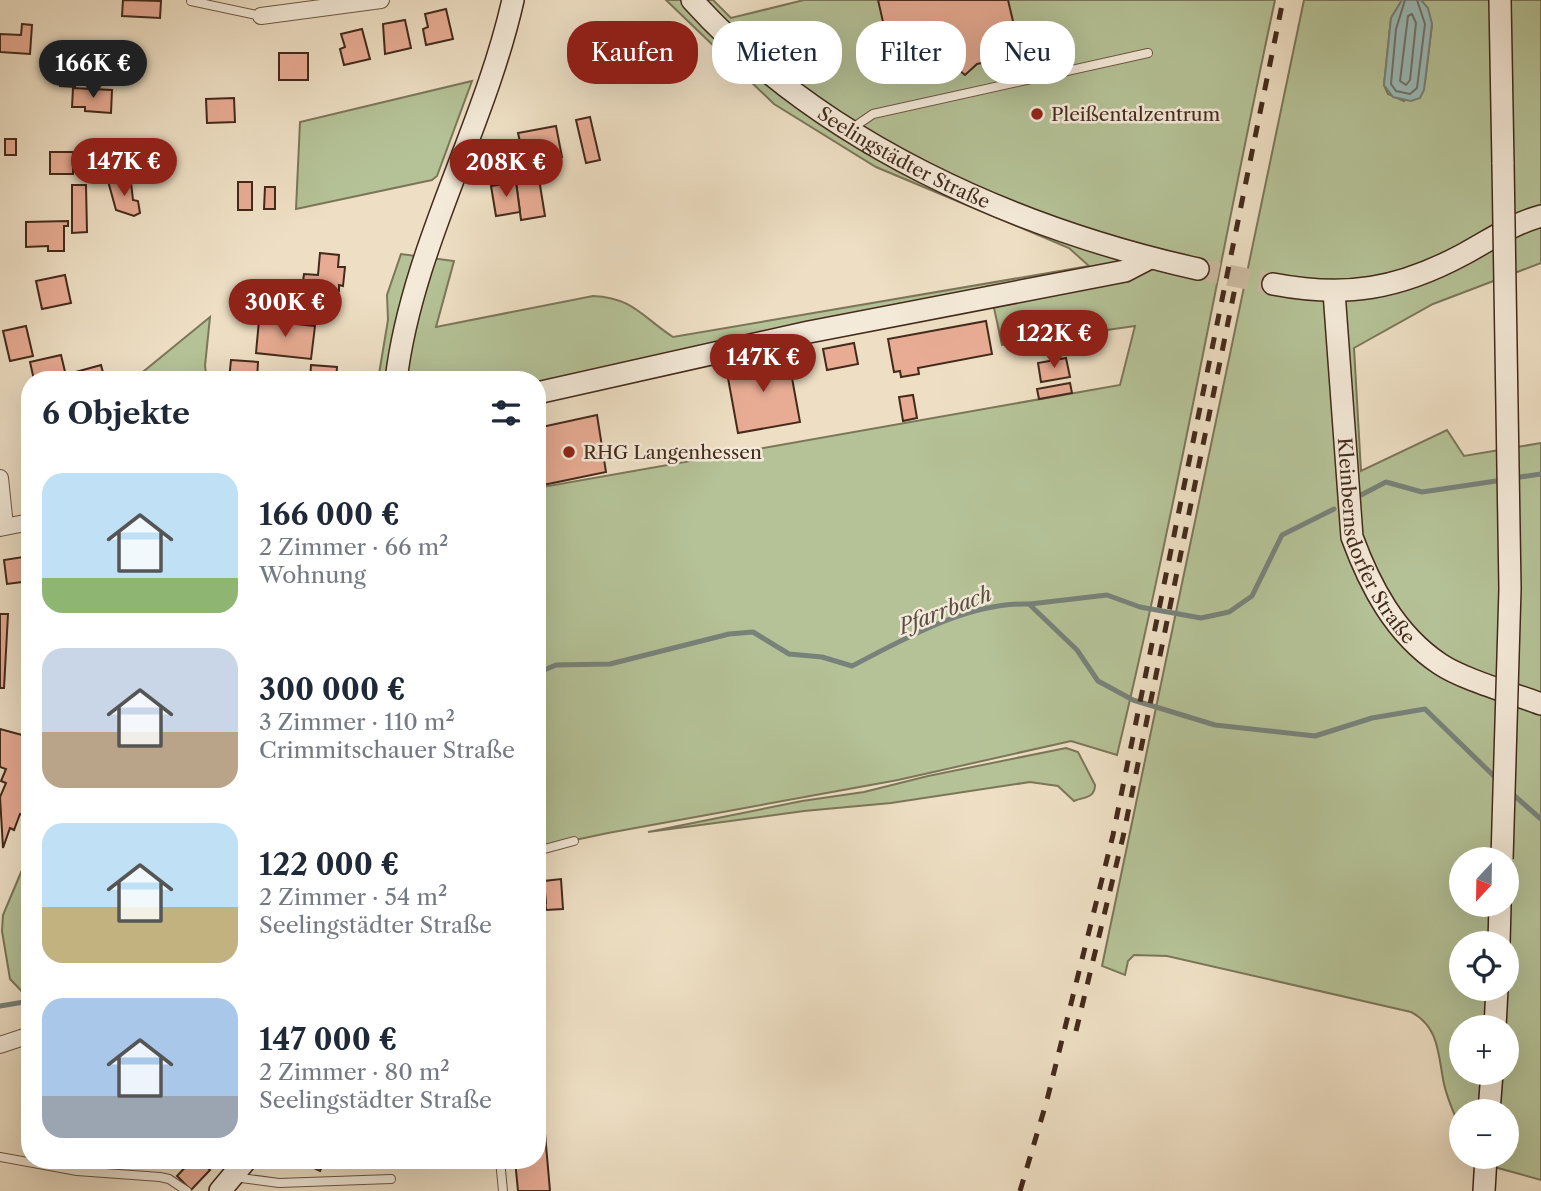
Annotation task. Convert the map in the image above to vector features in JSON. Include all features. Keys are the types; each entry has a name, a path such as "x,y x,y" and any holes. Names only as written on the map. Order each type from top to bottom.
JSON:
{"street":[{"path":"261,16 381,0"},
{"path":"398,371 409,310 494,72 513,0"},
{"name":"Seelingstädter Straße","path":"692,0 750,57 851,129 904,161 995,206 1048,227 1150,258 1198,269"},
{"path":"1500,0 1510,589 1502,847"},
{"path":"1273,284 1334,292 1369,289 1415,278 1469,251 1495,233 1541,216"},
{"path":"546,391 808,332 1125,271 1150,258"},
{"name":"Kleinbernsdorfer Straße","path":"1334,292 1352,537 1366,575 1385,608 1414,643 1442,665 1541,704"},
{"path":"0,478 3,527 21,524"},
{"path":"0,1045 21,1038"},
{"path":"226,1184 238,1169"},
{"path":"1484,1191 1485,1169"}],"lane":[{"path":"191,1 261,16"},
{"path":"851,129 873,114 1149,53"},
{"path":"546,849 574,841"},
{"path":"0,1157 21,1161"},
{"path":"66,1169 160,1177 177,1183 187,1191"},
{"path":"501,1169 503,1191"},
{"path":"226,1184 391,1179"}],"green space":[{"path":"666,0 713,0 731,18 804,0 1275,0 1179,472 1117,755 1071,741 898,780 546,846 546,486 1120,385 1135,326 1002,345 991,294 546,397 546,371 380,371 388,320 387,295 401,254 454,261 436,327 593,296 618,300 628,305 673,337 1089,266 1069,248 876,167 774,104 753,84 842,84 842,21 712,21 712,44 698,31 698,21 688,21"},
{"path":"1304,0 1402,0 1391,18 1384,85 1388,94 1404,101 1425,82 1432,24 1421,0 1541,0 1541,263 1433,304 1354,348 1361,471 1447,430 1464,456 1541,443 1541,1180 1502,1169 1519,1169 1519,1099 1449,1100 1433,1034 1420,1018 1411,1012 1167,956 1134,955 1128,961 1125,975 1102,966"},
{"path":"472,81 437,176 432,180 296,209 300,122"},
{"path":"210,317 206,371 144,371"},
{"path":"1066,748 1078,752 1095,785 1093,793 1074,801 1058,786 1030,782 891,803 804,811 648,832 802,801 864,792"},
{"path":"21,872 21,991 10,979 2,931 3,915"}],"water":[{"path":"1402,0 1421,0 1428,8 1432,24 1424,90 1420,98 1411,101 1393,97 1384,85 1391,18"}],"building":[{"path":"123,0 161,1 160,18 122,16"},
{"path":"878,0 1008,0 1013,21 980,21 980,63 966,74 966,21 883,21"},
{"path":"446,9 453,39 426,45 423,29 428,27 425,14"},
{"path":"405,20 411,48 385,54 383,24"},
{"path":"22,24 32,25 30,54 0,52 0,34 21,35"},
{"path":"362,29 370,59 344,65 340,49 345,47 341,34"},
{"path":"279,53 308,53 308,80 279,80"},
{"path":"61,55 77,56 75,87 60,86"},
{"path":"73,88 112,90 111,113 72,107"},
{"path":"234,98 235,122 207,123 206,99"},
{"path":"590,117 600,160 586,163 576,120"},
{"path":"556,126 562,157 539,166 538,161 525,164 518,133"},
{"path":"5,139 16,139 16,155 5,155"},
{"path":"50,152 73,152 73,174 50,174"},
{"path":"539,179 545,216 521,220 516,182"},
{"path":"108,181 131,183 133,200 138,201 140,213 134,216 116,210"},
{"path":"238,182 252,182 252,210 238,210"},
{"path":"516,182 520,212 496,216 491,186"},
{"path":"72,185 86,185 87,232 72,233"},
{"path":"265,187 275,187 275,209 264,209"},
{"path":"68,221 68,226 64,226 64,251 48,251 48,246 26,247 26,222"},
{"path":"320,253 339,255 338,267 345,267 343,286 339,285 339,291 302,289 304,274 318,275"},
{"path":"65,275 71,303 42,309 36,281"},
{"path":"259,320 315,326 311,359 256,353"},
{"path":"986,321 992,354 918,368 919,374 901,377 900,371 894,372 888,339"},
{"path":"26,326 33,356 10,361 3,331"},
{"path":"854,343 858,364 827,370 823,349"},
{"path":"61,355 65,371 32,371 30,362"},
{"path":"788,356 800,422 738,433 726,367"},
{"path":"1066,358 1070,377 1041,382 1038,363"},
{"path":"231,360 258,362 258,371 230,371"},
{"path":"101,365 103,371 79,371"},
{"path":"311,365 337,367 337,371 311,371"},
{"path":"1070,383 1072,393 1039,399 1037,389"},
{"path":"913,395 917,418 903,421 899,397"},
{"name":"RHG Langenhessen","path":"597,415 606,472 546,484 546,426"},
{"path":"21,557 21,582 7,584 4,560"},
{"path":"0,614 8,614 4,688 0,688"},
{"path":"0,729 21,735 21,814 14,830 10,828 3,848 0,797 6,783 1,781 6,769 0,767"},
{"path":"561,879 563,909 546,910 546,881"},
{"path":"546,1145 550,1191 518,1191 516,1169 546,1169"},
{"path":"184,1169 210,1170 191,1190 177,1176"}],"waterway":[{"path":"1513,478 1541,474"},
{"path":"1361,495 1386,482 1422,492 1503,480"},
{"path":"1030,604 1107,595 1140,607 1201,618 1229,612 1252,596 1282,535 1334,509"},
{"name":"Pfarrbach","path":"546,669 556,665 610,664 729,634 753,632 789,654 822,657 852,666 960,615 1006,605 1029,604 1077,650 1098,681 1133,700 1215,725 1315,736 1372,718 1425,709 1497,779"},
{"name":"Pfarrbach","path":"1509,791 1541,819"},
{"name":"Pfarrbach","path":"0,1006 21,1002"}],"tunnel":[{"path":"1198,269 1273,284"}],"railway":[{"path":"1020,1191 1047,1100 1113,835 1283,0"},
{"path":"1076,1031 1123,837 1235,288"}],"place":[{"name":"Pleißentalzentrum","path":"1037,114"},
{"name":"RHG Langenhessen","path":"569,452"}]}
